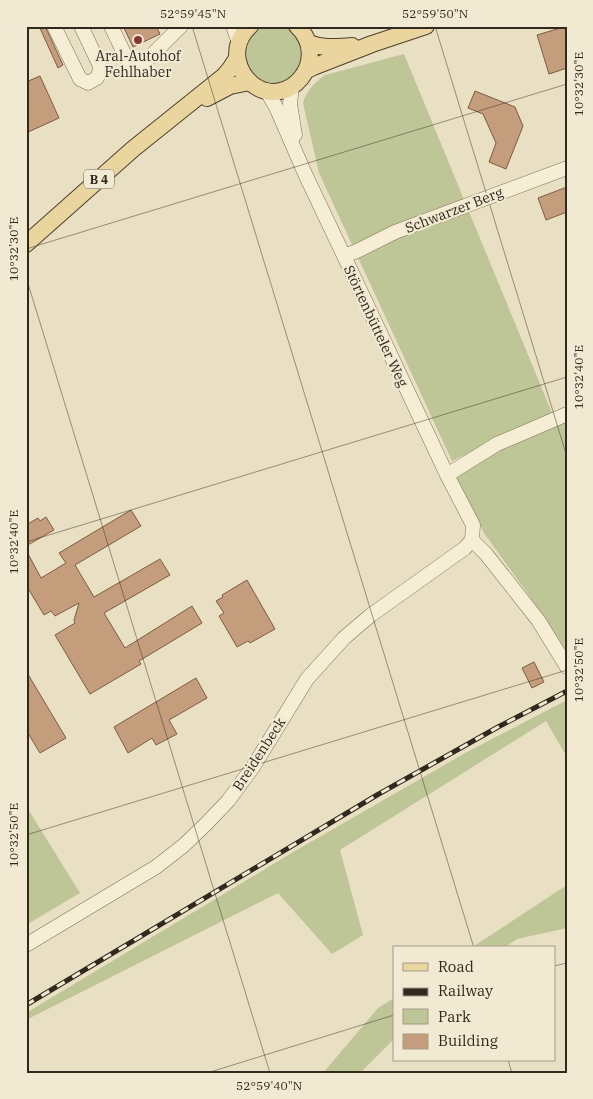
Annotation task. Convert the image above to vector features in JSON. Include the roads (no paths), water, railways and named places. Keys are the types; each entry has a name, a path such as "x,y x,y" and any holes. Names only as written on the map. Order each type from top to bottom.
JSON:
{"main road":[{"path":"250,26 242,36 238,50 241,71 250,82 260,88 275,91 284,90 292,86 298,82 307,70 310,57 309,43 302,30 297,26"},
{"path":"307,70 372,44 426,26"},
{"path":"309,43 323,47 372,44"},
{"name":"B 4","path":"26,244 133,149 224,76 230,69 238,50"},
{"name":"B 4","path":"174,116 230,86 250,82"}],"street":[{"path":"54,26 80,80 88,82 97,78 101,68 81,26"},
{"path":"111,26 132,70 142,65 177,28"},
{"path":"233,26 238,50"},
{"name":"Störtenbütteler Weg","path":"292,86 290,104 292,122 306,176"},
{"name":"Störtenbütteler Weg","path":"266,90 276,107 306,176 446,475 472,525 472,540"},
{"name":"Schwarzer Berg","path":"344,256 395,232 567,168"},
{"path":"446,475 497,444 567,414"},
{"path":"472,540 486,554 538,620 567,667"},
{"name":"Breidenbeck","path":"26,945 156,867 183,846 228,802 253,767 308,679 344,638 371,615 465,548 472,540"}],"railway":[{"path":"26,1005 377,795 498,727 567,691"}],"place":[{"name":"Aral-Autohof Fehlhaber","path":"138,40"}]}
